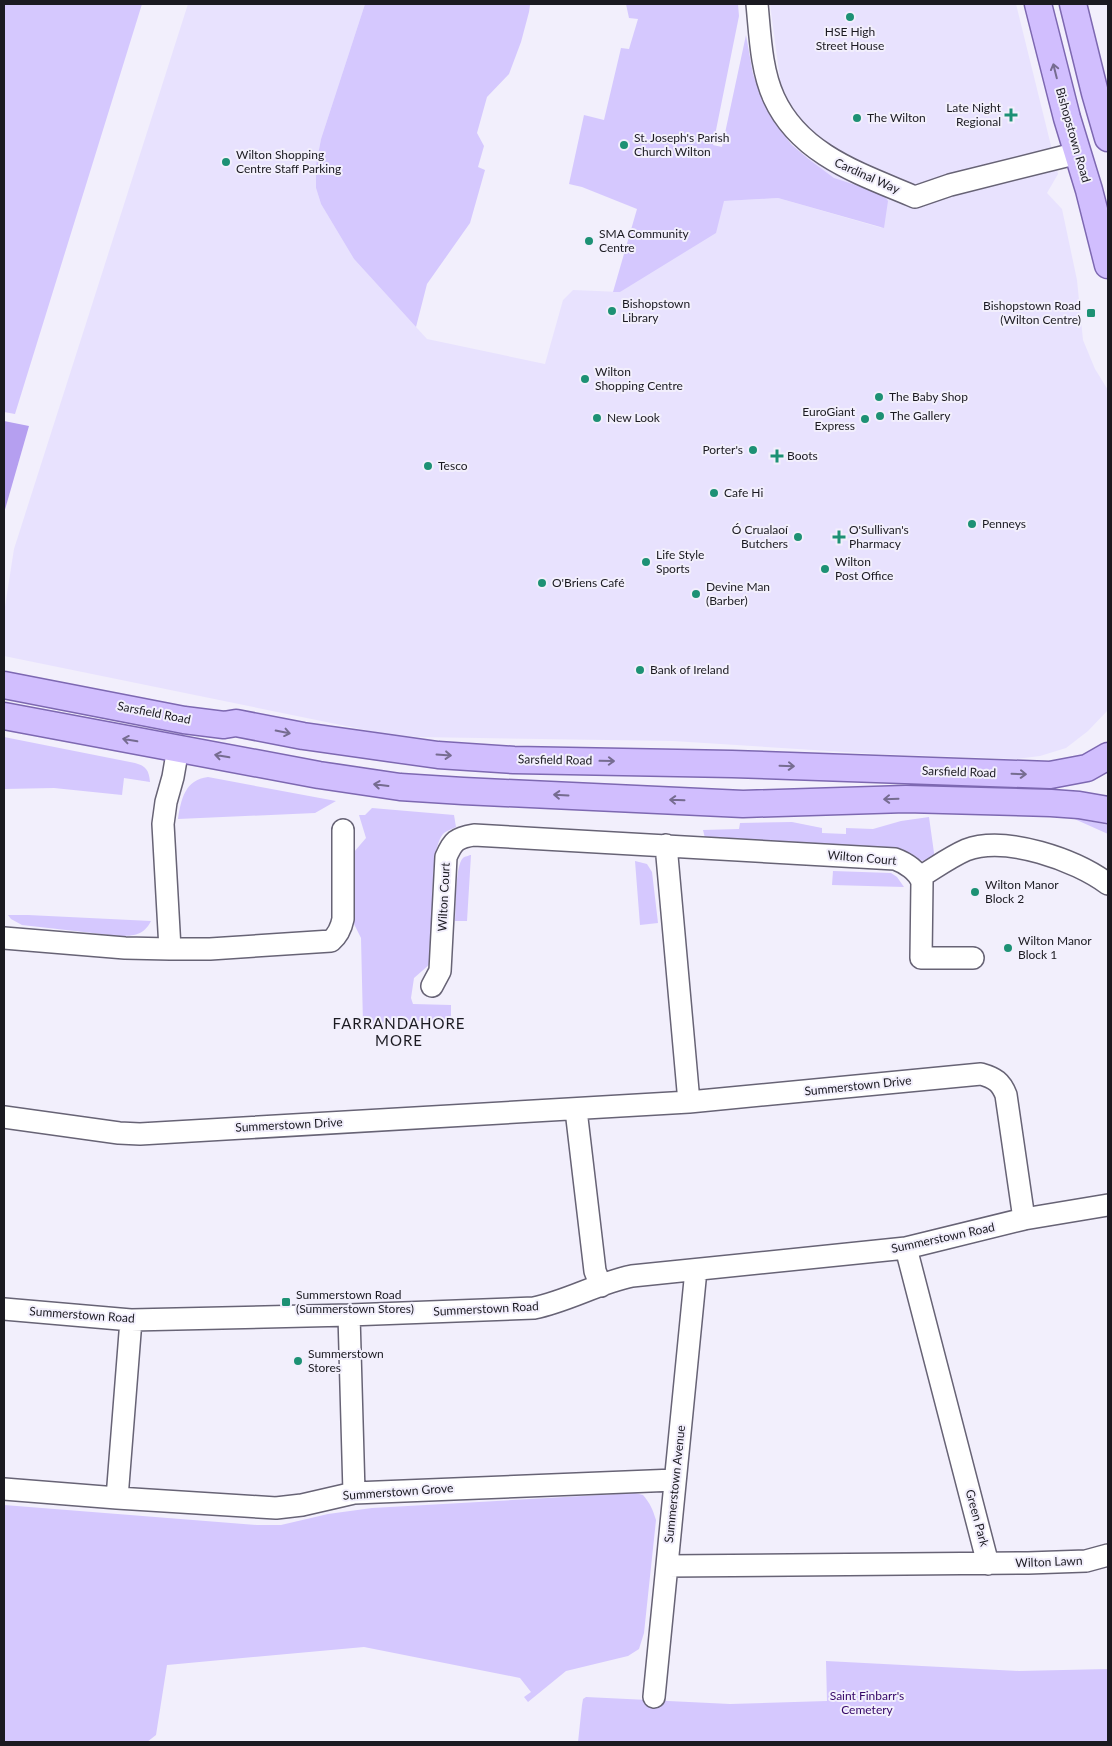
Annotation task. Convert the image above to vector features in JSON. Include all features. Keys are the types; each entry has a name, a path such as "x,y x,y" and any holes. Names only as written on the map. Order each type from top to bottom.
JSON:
{"main road":[{"name":"Bishopstown Road","path":"1038,4 1067,118 1090,190 1108,265"},
{"path":"1073,4 1108,138"},
{"name":"Sarsfield Road","path":"4,685 184,720 224,725 236,723 303,736 428,754 485,758 726,763 1050,775 1087,768 1108,756"},
{"path":"4,716 360,782 400,787 743,804 906,799 1072,804 1108,810"}],"street":[{"name":"Cardinal Way","path":"757,4 766,71 774,97 786,119 804,140 853,171 915,197 1078,153"},
{"path":"170,949 163,824 178,748"},
{"path":"4,938 125,948 210,950 331,941 341,929 343,920 343,830"},
{"name":"Wilton Court","path":"432,986 440,970 446,857 451,844 460,838 474,835 895,859 908,866 920,878"},
{"path":"666,845 689,1102"},
{"path":"973,958 921,958 922,888 920,878 953,857 967,850 980,847 995,846 1025,850 1054,857 1083,868 1108,884"},
{"name":"Summerstown Drive","path":"4,1117 140,1134 689,1102 981,1074 996,1079 1002,1086 1006,1096 1024,1219"},
{"path":"576,1110 595,1272 601,1286"},
{"name":"Summerstown Road","path":"4,1309 131,1320 534,1308 554,1304 616,1280 632,1276 906,1248 1024,1219 1108,1205"},
{"name":"Green Park","path":"667,1566 988,1564 906,1248"},
{"name":"Summerstown Avenue","path":"654,1697 696,1270"},
{"path":"349,1315 354,1493"},
{"path":"117,1498 131,1320"},
{"name":"Summerstown Grove","path":"4,1489 276,1508 302,1505 354,1493 675,1480"},
{"name":"Wilton Lawn","path":"988,1564 1086,1561 1108,1555"}],"shaded area":[{"name":"Wilton Shopping Centre","path":"188,4 365,4 321,139 316,165 316,188 321,204 354,259 427,339 545,364 563,300 573,290 620,292 724,201 778,198 882,228 819,183 782,94 770,4 1016,4 1058,174 1047,193 1062,209 1077,280 1083,340 1095,369 1108,390 1108,710 1088,731 1066,748 1040,756 1016,759 876,754 673,741 417,737 385,734 4,656 4,613 14,549"},
{"path":"4,421 29,426 4,513"}],"green space":[{"path":"4,4 142,4 15,414 4,412"},
{"path":"365,4 530,5 521,42 509,74 487,97 477,133 484,146 478,167 485,170 470,223 427,284 416,327 354,259 321,204 316,188 316,165 321,139"},
{"path":"626,4 738,4 739,16 713,145 722,147 746,35 753,74 776,125 792,145 834,178 883,194 888,201 884,228 778,198 724,201 716,233 620,292 613,292 637,209 582,187 569,184 584,115 604,120 621,48 629,49 638,19 629,18"},
{"path":"4,737 135,763 146,769 150,782 124,778 122,795 54,788 4,789"},
{"path":"208,777 336,801 315,813 178,819 183,798 189,786 200,779"},
{"path":"372,808 454,815 456,827 442,835 437,847 432,895 433,958 430,964 414,978 411,998 413,1004 451,1005 451,1019 363,1024 361,938 353,922 354,852 366,838 359,815 365,815"},
{"path":"929,817 935,860 931,863 916,859 893,848 705,838 703,830 739,829 740,823 792,822 822,828 822,833 846,834 846,828 873,829 901,821"},
{"path":"1070,817 1108,825 1108,834"},
{"path":"471,855 467,921 455,921 456,888 460,862 463,858"},
{"path":"635,861 647,864 652,872 658,923 640,925"},
{"path":"833,871 891,873 897,877 904,887 832,885"},
{"path":"8,915 151,921 138,934 119,936 22,925 11,919"},
{"path":"635,1493 643,1495 651,1507 656,1520 644,1633 639,1649 628,1656 566,1671 528,1702 524,1697 531,1692 520,1678 364,1647 167,1665 156,1735 147,1742 4,1742 4,1505 257,1525 281,1525 328,1514 372,1508"},
{"name":"Saint Finbarr's Cemetery","path":"826,1661 1019,1671 1108,1669 1108,1742 578,1742 583,1699 586,1697 730,1704 827,1701"}],"place":[{"name":"HSE High Street House","path":"850,17"},
{"name":"Late Night Regional","path":"1011,115"},
{"name":"The Wilton","path":"857,118"},
{"name":"St. Joseph's Parish Church Wilton","path":"624,145"},
{"name":"Wilton Shopping Centre Staff Parking","path":"226,162"},
{"name":"SMA Community Centre","path":"589,241"},
{"name":"Bishopstown Library","path":"612,311"},
{"name":"Bishopstown Road (Wilton Centre)","path":"1091,313"},
{"name":"Wilton Shopping Centre","path":"585,379"},
{"name":"The Baby Shop","path":"879,397"},
{"name":"The Gallery","path":"880,416"},
{"name":"New Look","path":"597,418"},
{"name":"EuroGiant Express","path":"865,419"},
{"name":"Porter's","path":"753,450"},
{"name":"Boots","path":"777,456"},
{"name":"Tesco","path":"428,466"},
{"name":"Cafe Hi","path":"714,493"},
{"name":"Penneys","path":"972,524"},
{"name":"Ó Crualaoí Butchers","path":"798,537"},
{"name":"O'Sullivan's Pharmacy","path":"839,537"},
{"name":"Life Style Sports","path":"646,562"},
{"name":"Wilton Post Office","path":"825,569"},
{"name":"O'Briens Café","path":"542,583"},
{"name":"Devine Man (Barber)","path":"696,594"},
{"name":"Bank of Ireland","path":"640,670"},
{"name":"Wilton Manor Block 2","path":"975,892"},
{"name":"Wilton Manor Block 1","path":"1008,948"},
{"name":"Summerstown Road (Summerstown Stores)","path":"286,1302"},
{"name":"Summerstown Stores","path":"298,1361"}],"district":[{"name":"FARRANDAHORE MORE","path":"399,1032"}]}
